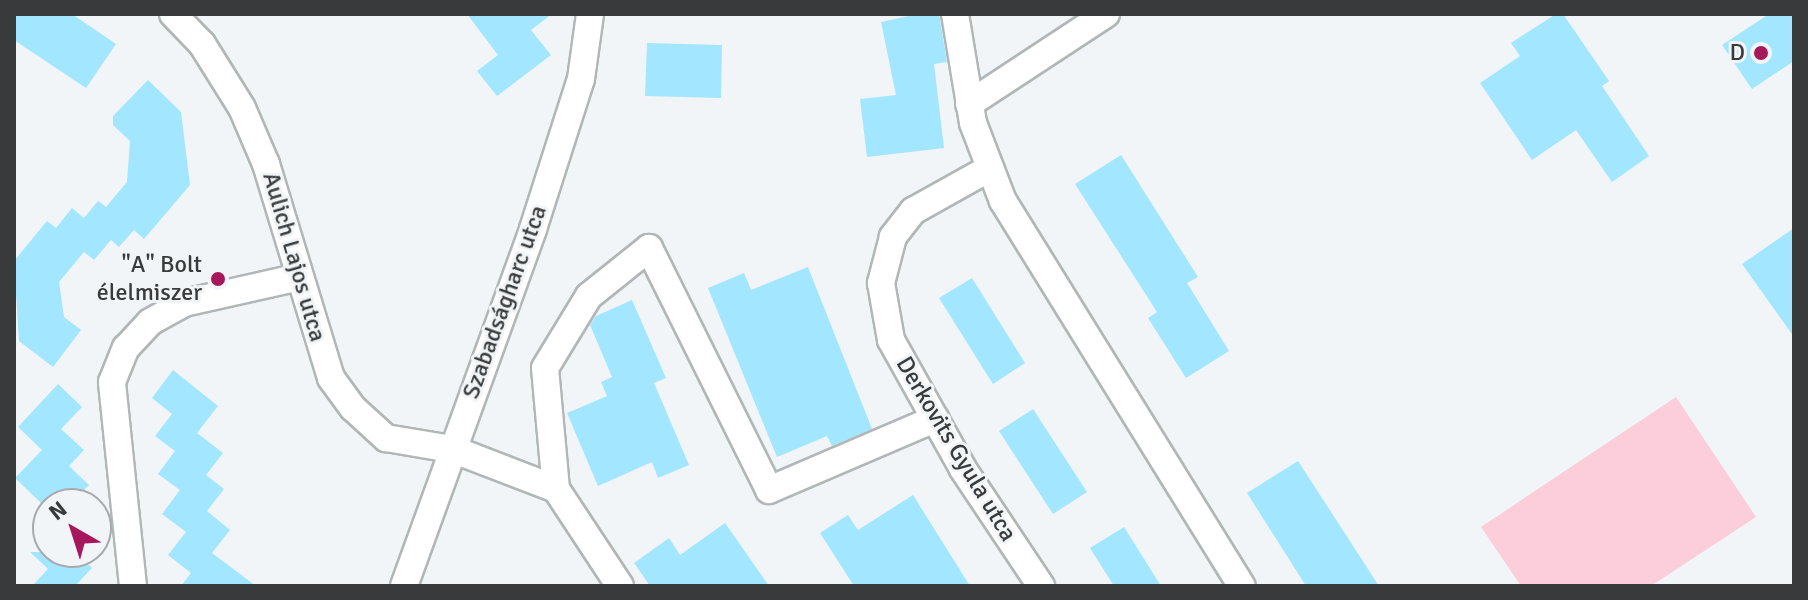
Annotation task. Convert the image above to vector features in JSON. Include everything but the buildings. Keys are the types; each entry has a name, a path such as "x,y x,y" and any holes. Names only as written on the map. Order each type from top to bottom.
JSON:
{"street":[{"name":"Aulich Lajos utca","path":"173,14 202,44 242,108 266,164 331,378 353,408 386,438 452,449 556,489"},
{"name":"Szabadságharc utca","path":"404,586 581,79 590,14"},
{"path":"955,14 969,104 1003,201 1242,586"},
{"path":"969,104 1106,14"},
{"name":"Derkovits Gyula utca","path":"990,168 913,211 893,237 881,283 891,340 935,419 1041,586"},
{"path":"620,586 556,489 545,368 589,296 649,248 769,490 935,419"},
{"path":"133,586 112,382 126,348 150,322 184,303 299,277"}],"shaded area":[{"path":"1676,397 1756,517 1651,586 1521,586 1481,527"}],"place":[{"name":"D","path":"1761,53"},
{"name":"\"A\" Bolt élelmiszer","path":"218,279"}]}
